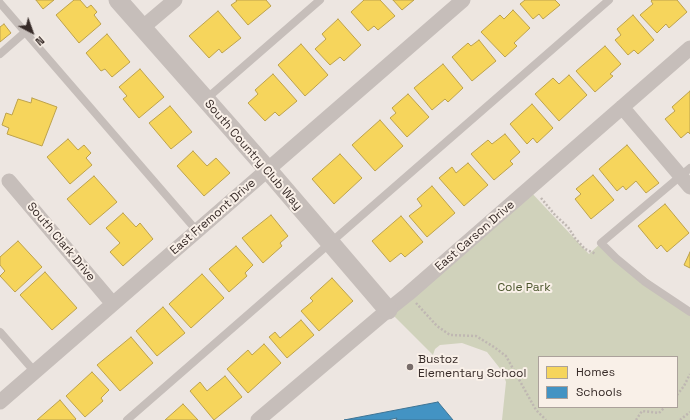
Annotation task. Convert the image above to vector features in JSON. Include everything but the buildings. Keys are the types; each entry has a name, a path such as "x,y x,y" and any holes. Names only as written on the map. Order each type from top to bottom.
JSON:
{"street":[{"name":"South Country Club Way","path":"118,0 268,170 388,310"},
{"path":"142,28 175,0"},
{"name":"East Fremont Drive","path":"0,402 463,0"},
{"name":"East Carson Drive","path":"258,420 408,294 690,48"},
{"path":"622,107 685,172 690,187"},
{"name":"South Clark Drive","path":"9,181 113,304"}],"lane":[{"path":"205,100 320,0"},
{"path":"127,420 609,0"},
{"path":"0,4 197,231"},
{"path":"0,54 24,33"},
{"path":"685,172 601,243 616,258 645,282 690,312"},
{"path":"0,332 35,372"}],"path":[{"path":"408,294 437,326 450,335 476,336 506,356 536,410 546,420"},
{"path":"678,394 690,374"},
{"path":"636,420 642,411 659,413 665,408"},
{"path":"680,420 690,412"}],"green space":[{"name":"Cole Park","path":"529,190 589,254 601,243 690,312 690,420 502,420 506,382 502,371 487,352 462,343 440,345 435,349 433,355 388,310"}],"place":[{"name":"Bustoz Elementary School","path":"410,367"}]}
